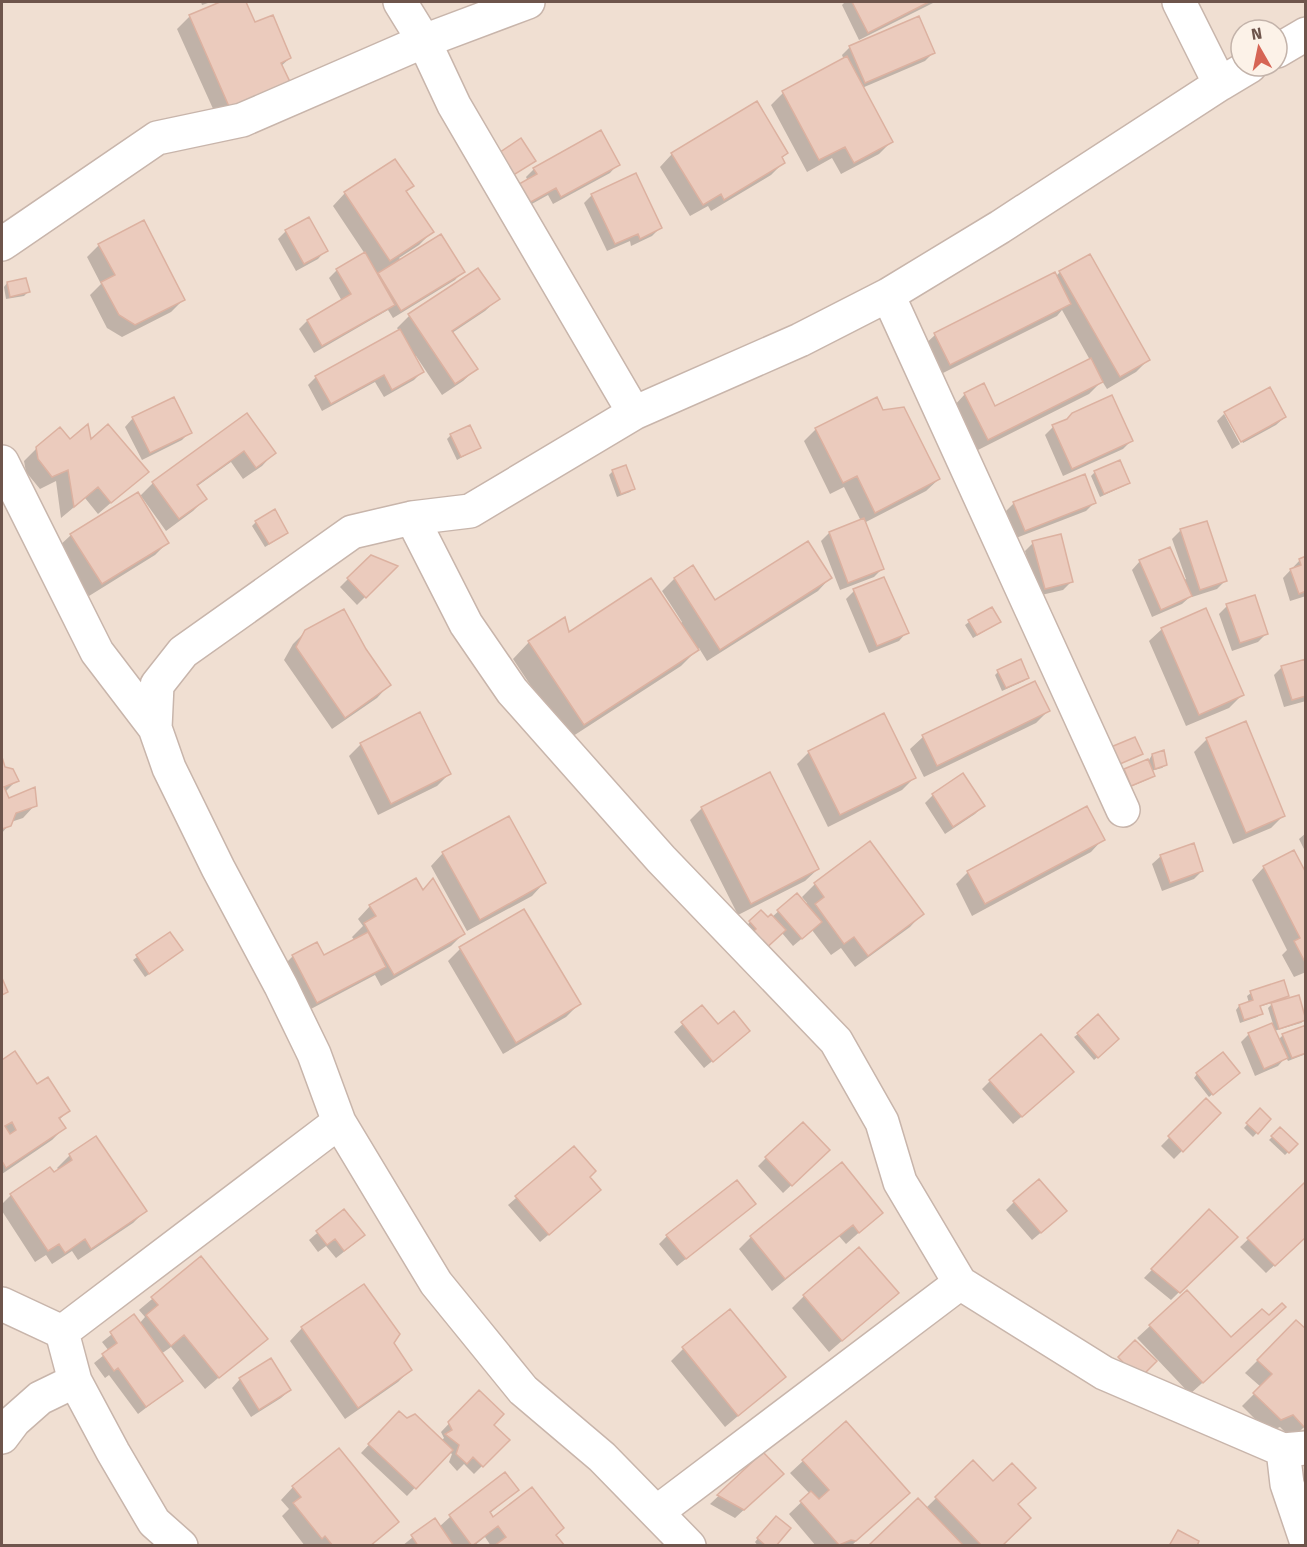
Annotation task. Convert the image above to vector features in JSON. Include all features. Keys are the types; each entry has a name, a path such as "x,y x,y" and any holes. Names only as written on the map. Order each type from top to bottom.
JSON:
{"street":[{"path":"400,2 424,41 454,105 634,413"},
{"path":"2,244 157,138 242,120 424,41 528,2"},
{"path":"1179,2 1220,84"},
{"path":"1289,44 1305,34"},
{"path":"155,728 157,685 183,652 352,532 412,518 470,511 634,413 800,340 888,295 1000,227 1230,78"},
{"path":"888,295 1123,810"},
{"path":"2,462 97,652 155,728 169,768 314,1054 339,1122 436,1283 523,1390 602,1457 689,1545"},
{"path":"412,518 466,624 512,691 661,859 836,1041 882,1122 900,1182 960,1283 1104,1373 1294,1449 1287,1484 1305,1539"},
{"path":"62,1332 339,1122"},
{"path":"657,1512 960,1283"},
{"path":"2,1304 62,1332 75,1380 113,1452 154,1522 181,1545"},
{"path":"2,1437 14,1421 40,1398 75,1380"}],"shaded area":[{"path":"2,2 1305,2 1305,1545 2,1545"}],"building":[{"path":"220,2 246,2 255,22 273,15 291,58 281,63 291,84 231,111 189,15"},
{"path":"852,2 929,2 868,33"},
{"path":"919,16 935,53 865,83 849,46"},
{"path":"847,56 893,142 854,163 845,147 819,160 782,91"},
{"path":"757,101 788,153 782,157 785,163 724,200 721,194 703,205 671,153"},
{"path":"601,130 620,165 561,197 556,188 529,203 519,184 537,174 533,168"},
{"path":"521,138 536,161 507,179 493,157"},
{"path":"395,159 414,186 406,191 434,232 390,261 344,192"},
{"path":"636,173 662,228 640,239 638,234 615,244 591,194"},
{"path":"309,217 328,251 304,264 285,230"},
{"path":"144,220 185,300 135,325 119,315 101,282 115,275 98,244"},
{"path":"441,234 465,272 401,311 378,273"},
{"path":"365,252 395,305 322,346 307,320 351,294 336,269"},
{"path":"1090,254 1150,360 1120,377 1059,271"},
{"path":"478,268 500,299 452,331 478,369 455,384 408,314"},
{"path":"1055,272 1071,304 950,365 934,333"},
{"path":"26,278 30,292 10,297 7,282"},
{"path":"400,329 424,372 392,390 384,375 331,404 315,376"},
{"path":"1091,358 1103,382 988,440 964,393 984,383 995,406"},
{"path":"1270,387 1286,417 1241,442 1224,412"},
{"path":"1112,395 1133,441 1072,469 1052,425"},
{"path":"174,397 192,433 150,453 132,417"},
{"path":"877,397 883,410 904,407 940,479 875,513 857,476 843,483 815,428"},
{"path":"247,413 276,453 256,468 244,451 197,485 207,499 179,519 152,482"},
{"path":"88,424 91,439 108,424 149,472 111,503 98,487 74,507 68,470 52,477 38,459 36,447 60,427 70,439"},
{"path":"470,425 481,448 461,457 450,434"},
{"path":"1120,460 1130,483 1104,494 1094,471"},
{"path":"626,465 635,489 621,494 612,470"},
{"path":"1085,474 1096,503 1025,531 1013,502"},
{"path":"138,492 169,543 102,584 70,534"},
{"path":"275,509 288,533 269,544 255,521"},
{"path":"864,518 884,569 848,583 829,532"},
{"path":"1207,521 1227,581 1200,590 1180,529"},
{"path":"1061,534 1073,582 1045,589 1032,541"},
{"path":"808,541 832,578 720,650 674,578 693,565 715,600"},
{"path":"1170,547 1192,596 1161,610 1139,560"},
{"path":"371,555 398,566 366,598 347,578"},
{"path":"1306,556 1306,591 1299,594 1290,569 1301,565 1299,559"},
{"path":"884,577 909,633 877,646 853,589"},
{"path":"651,578 699,650 584,725 528,641 565,617 569,632"},
{"path":"1255,595 1268,634 1240,643 1226,604"},
{"path":"992,607 1001,622 977,635 968,620"},
{"path":"1206,608 1244,695 1199,715 1161,628"},
{"path":"344,609 366,649 391,685 345,718 296,647 305,630"},
{"path":"1021,659 1029,678 1006,688 997,670"},
{"path":"1306,659 1306,696 1292,700 1281,666"},
{"path":"1035,681 1050,711 937,766 922,735"},
{"path":"420,712 451,774 391,804 360,743"},
{"path":"884,713 916,778 840,815 808,751"},
{"path":"1246,721 1285,816 1246,833 1206,738"},
{"path":"1135,737 1143,754 1120,764 1111,747"},
{"path":"1164,750 1167,765 1155,769 1152,754"},
{"path":"2,757 5,767 13,769 19,781 4,787 9,798 35,787 37,806 16,813 11,826 2,829"},
{"path":"1148,759 1155,776 1131,786 1124,769"},
{"path":"770,772 819,869 751,904 701,807"},
{"path":"963,773 985,806 953,827 932,794"},
{"path":"1087,806 1105,840 985,904 967,871"},
{"path":"509,816 546,883 480,920 442,852"},
{"path":"870,841 924,914 868,956 854,937 844,944 815,904 824,897 814,883"},
{"path":"1194,843 1203,871 1170,883 1160,855"},
{"path":"1294,850 1306,873 1306,964 1294,941 1300,938 1263,866"},
{"path":"416,878 423,890 433,878 465,934 394,975 364,923 376,916 369,905"},
{"path":"797,893 822,922 802,939 777,910"},
{"path":"524,909 581,1004 516,1043 459,947"},
{"path":"761,910 768,917 771,914 786,930 761,953 747,937 756,929 749,921"},
{"path":"170,932 183,950 149,974 136,955"},
{"path":"368,932 386,967 317,1003 292,955 317,942 324,955"},
{"path":"2,978 8,992 2,995"},
{"path":"1284,980 1289,996 1260,1006 1263,1014 1244,1020 1239,1005 1253,1000 1250,991"},
{"path":"1299,995 1306,1020 1279,1029 1271,1003"},
{"path":"702,1005 718,1024 734,1011 750,1031 713,1062 681,1022"},
{"path":"1098,1014 1119,1039 1098,1058 1077,1033"},
{"path":"1272,1023 1288,1058 1264,1069 1248,1033"},
{"path":"1306,1025 1306,1053 1292,1058 1282,1034"},
{"path":"1041,1034 1074,1072 1022,1117 989,1080"},
{"path":"15,1051 37,1084 48,1077 70,1111 59,1118 66,1128 6,1168 2,1161 2,1060","holes":["12,1122 16,1130 10,1134 5,1126"]},
{"path":"1223,1052 1240,1073 1213,1095 1196,1073"},
{"path":"1206,1098 1221,1113 1183,1152 1168,1136"},
{"path":"1260,1108 1271,1119 1258,1134 1246,1123"},
{"path":"803,1122 830,1150 792,1186 765,1157"},
{"path":"1280,1127 1298,1144 1289,1153 1271,1136"},
{"path":"96,1136 147,1211 91,1249 85,1239 65,1253 59,1244 48,1251 10,1194 50,1167 54,1172 72,1160 69,1154"},
{"path":"574,1146 596,1171 590,1177 601,1190 549,1235 515,1196"},
{"path":"842,1162 883,1213 859,1233 853,1225 785,1279 750,1236"},
{"path":"1039,1179 1067,1211 1041,1233 1013,1201"},
{"path":"737,1180 756,1204 686,1259 666,1235"},
{"path":"1304,1183 1306,1185 1306,1237 1275,1266 1247,1238"},
{"path":"344,1209 365,1235 344,1251 335,1239 327,1245 316,1231"},
{"path":"1209,1209 1238,1237 1180,1293 1151,1269"},
{"path":"859,1247 899,1293 842,1341 803,1295"},
{"path":"201,1256 268,1339 219,1378 184,1335 171,1346 146,1315 158,1305 151,1297"},
{"path":"364,1284 400,1334 394,1343 412,1370 358,1408 301,1327"},
{"path":"1187,1290 1231,1337 1262,1309 1269,1315 1282,1303 1286,1307 1203,1383 1149,1325"},
{"path":"730,1309 786,1377 738,1416 682,1347"},
{"path":"134,1314 183,1381 146,1407 118,1368 114,1371 102,1354 117,1343 110,1332"},
{"path":"1296,1320 1306,1329 1305,1428 1293,1415 1281,1420 1253,1393 1272,1374 1257,1360"},
{"path":"1135,1340 1157,1361 1139,1379 1118,1357"},
{"path":"271,1358 291,1390 259,1410 239,1378"},
{"path":"479,1390 504,1414 494,1425 510,1440 483,1467 473,1457 467,1464 456,1454 459,1445 445,1434 452,1430 448,1422"},
{"path":"399,1411 407,1418 415,1414 453,1450 416,1489 368,1444"},
{"path":"846,1421 910,1493 856,1541 851,1540 839,1545 800,1501 811,1491 819,1499 829,1490 802,1460"},
{"path":"339,1448 399,1522 370,1546 333,1546 325,1536 322,1539 293,1503 301,1497 292,1486"},
{"path":"763,1452 784,1474 744,1510 717,1495"},
{"path":"973,1460 993,1481 1012,1463 1036,1488 1018,1504 1031,1518 1002,1546 982,1546 935,1497"},
{"path":"505,1472 519,1490 490,1512 493,1517 532,1487 564,1528 556,1535 565,1546 494,1546 506,1537 498,1526 472,1546 449,1515"},
{"path":"918,1498 964,1546 868,1546"},
{"path":"776,1516 791,1528 776,1546 766,1546 757,1538"},
{"path":"435,1518 454,1546 418,1546 411,1535"},
{"path":"1178,1530 1199,1541 1197,1546 1169,1546"}]}
